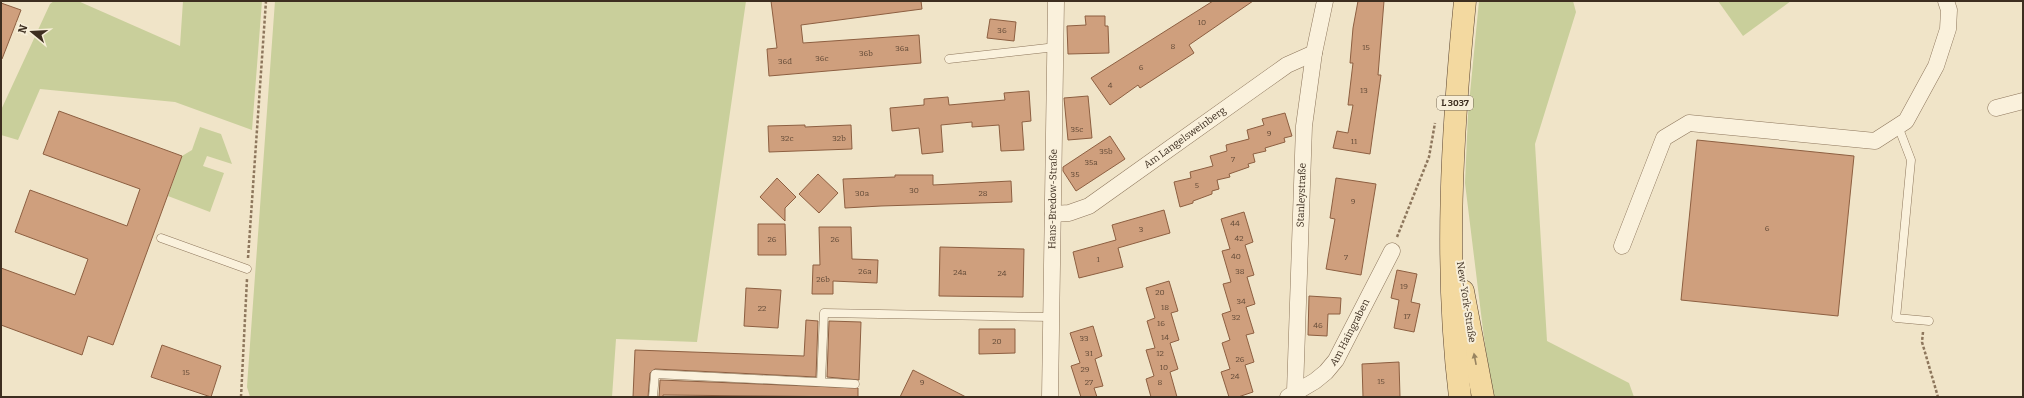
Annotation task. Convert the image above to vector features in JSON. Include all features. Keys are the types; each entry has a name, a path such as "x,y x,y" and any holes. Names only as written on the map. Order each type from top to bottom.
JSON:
{"main road":[{"name":"New-York-Straße","path":"1460,397 1452,305 1453,206 1455,111 1465,1"},
{"name":"New-York-Straße","path":"1453,206 1464,300 1482,397"}],"street":[{"name":"Hans-Bredow-Straße","path":"1050,397 1056,1"},
{"name":"Stanleystraße","path":"1291,394 1304,126 1314,53 1325,1"},
{"path":"1622,246 1664,138 1689,123 1875,141 1906,121 1936,66 1948,29 1949,10 1946,1"},
{"name":"Am Langelsweinberg","path":"1053,214 1069,213 1089,206 1288,65 1314,53"},
{"path":"1996,108 2023,101"},
{"name":"Am Haingraben","path":"1291,394 1315,381 1326,372 1336,360 1392,251"}],"lane":[{"path":"949,59 1056,47"},
{"path":"1898,126 1911,160 1896,318 1929,321"},
{"path":"161,238 247,269"},
{"path":"821,382 824,314 1051,317"},
{"path":"653,397 655,374 855,384"}],"path":[{"path":"240,397 247,269 266,1"},
{"path":"1392,251 1429,157 1436,118"},
{"path":"1922,342 1938,397"}],"green space":[{"path":"54,1 78,1 180,46 183,1 262,1 252,130 175,102 40,89 18,140 1,135 1,110 50,4"},
{"path":"275,1 746,1 697,342 616,339 612,397 250,397 247,387"},
{"path":"1479,1 1573,1 1576,12 1535,144 1547,341 1629,383 1634,397 1493,397 1484,338 1465,183 1468,114"},
{"path":"1718,1 1791,1 1743,36"},
{"path":"200,127 221,134 232,164 207,156 203,166 224,173 210,212 168,196 182,156 192,150"}],"building":[{"path":"771,1 921,1 922,9 801,25 803,43 919,35 921,63 769,76 767,49 777,48"},
{"path":"1213,1 1253,1 1189,45 1194,53 1140,88 1138,85 1110,105 1091,78"},
{"path":"1358,1 1384,1 1378,75 1381,75 1370,154 1333,148 1337,131 1348,133 1353,105 1348,105 1353,63 1350,63 1353,28"},
{"path":"1,3 21,10 2,59 1,59"},
{"path":"1085,16 1105,16 1105,26 1108,26 1109,53 1068,54 1067,26 1086,25"},
{"path":"990,19 1016,22 1014,41 987,38"},
{"path":"1029,91 1031,121 1022,122 1024,150 1001,151 999,125 972,127 972,122 941,125 943,152 922,154 919,128 892,131 890,108 924,105 924,99 948,97 949,105 1005,100 1004,93"},
{"path":"1088,96 1092,138 1068,140 1064,98"},
{"path":"59,111 182,156 113,345 88,336 82,355 1,325 1,268 75,295 88,259 15,232 30,190 127,226 140,189 43,154"},
{"path":"1285,113 1292,136 1284,138 1285,142 1265,148 1266,151 1253,154 1255,162 1248,164 1249,167 1229,174 1230,177 1217,180 1219,189 1212,191 1212,194 1180,207 1174,182 1191,178 1190,172 1213,166 1210,156 1227,151 1226,145 1249,139 1247,130 1264,125 1262,119"},
{"path":"805,125 805,127 851,125 852,149 769,152 768,126"},
{"path":"1110,136 1125,159 1076,191 1063,171 1063,167"},
{"path":"1697,140 1854,156 1838,316 1681,300"},
{"path":"818,174 838,193 819,213 799,194"},
{"path":"895,175 933,175 933,185 1011,181 1012,202 845,208 843,179 895,177"},
{"path":"777,178 796,197 785,208 785,221 760,197"},
{"path":"1336,178 1376,184 1361,275 1326,269 1335,219 1330,218"},
{"path":"1164,210 1170,233 1118,248 1123,267 1079,278 1073,252 1116,240 1112,225"},
{"path":"1244,212 1253,242 1245,245 1254,275 1247,277 1255,304 1246,307 1254,333 1246,335 1254,362 1245,365 1253,392 1238,397 1229,397 1221,372 1230,369 1222,343 1230,340 1222,314 1231,311 1223,284 1231,282 1222,251 1230,249 1221,219"},
{"path":"758,224 785,224 786,255 758,255"},
{"path":"819,227 851,227 852,259 878,260 877,283 833,281 833,294 812,294 813,265 820,265"},
{"path":"940,247 1024,249 1023,297 939,296"},
{"path":"1397,270 1417,274 1411,302 1420,304 1414,332 1394,328 1399,300 1391,298"},
{"path":"1169,281 1178,311 1171,313 1179,340 1170,343 1178,369 1170,372 1177,397 1151,397 1146,379 1154,376 1146,350 1155,348 1147,321 1155,318 1146,288"},
{"path":"746,288 781,290 778,328 744,326"},
{"path":"1309,296 1341,298 1340,314 1328,314 1327,336 1308,335"},
{"path":"806,320 818,321 816,377 655,369 650,373 648,397 633,397 635,350 804,356"},
{"path":"829,321 861,322 859,380 827,377"},
{"path":"1093,326 1102,356 1095,359 1103,386 1094,388 1097,397 1081,397 1071,366 1080,363 1070,333"},
{"path":"979,329 1015,329 1015,353 979,354"},
{"path":"162,345 221,366 211,397 151,377"},
{"path":"1399,362 1400,397 1363,397 1362,364"},
{"path":"913,370 966,397 900,397"},
{"path":"660,380 858,388 858,397 663,395 663,397 659,397"}]}
